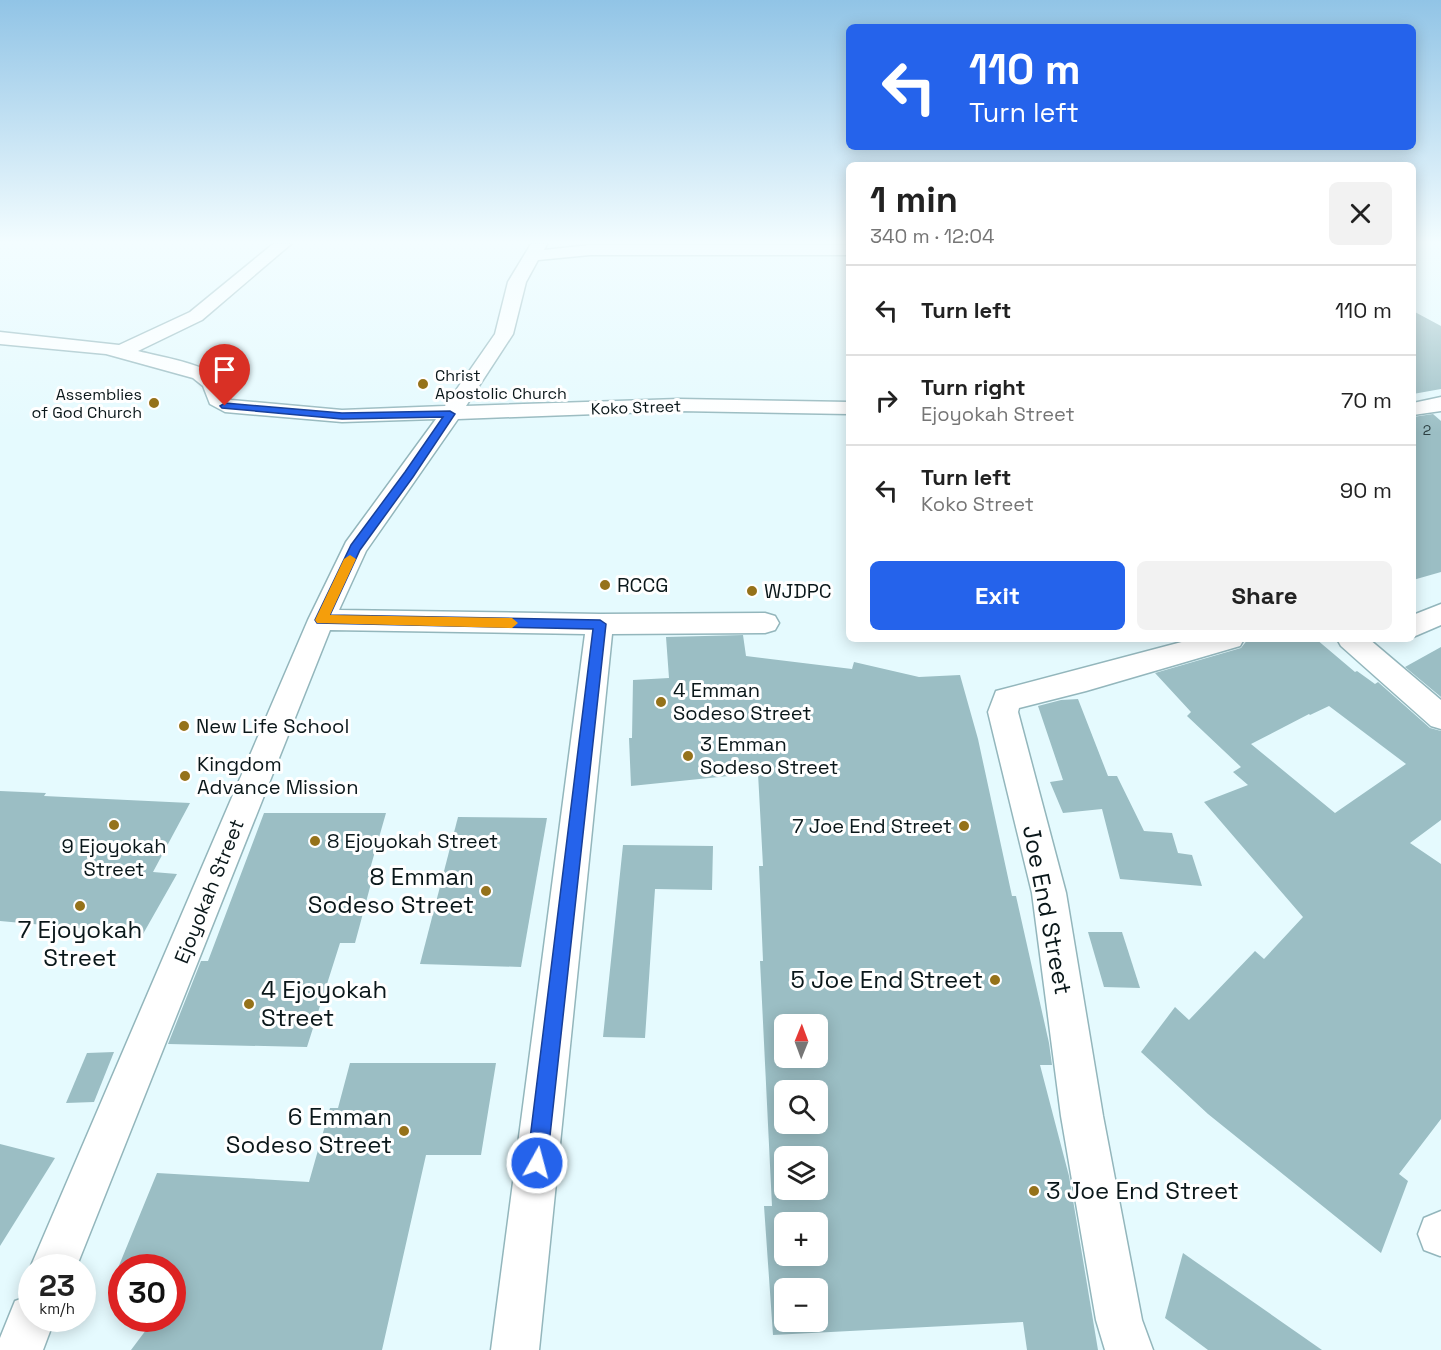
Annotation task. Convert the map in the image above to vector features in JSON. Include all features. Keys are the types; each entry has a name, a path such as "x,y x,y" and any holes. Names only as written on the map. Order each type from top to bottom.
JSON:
{"street":[{"path":"120,352 196,316 207,307"},
{"name":"Ejoyokah Street","path":"59,1254 321,620 355,548 409,475 504,334 511,307"},
{"name":"Koko Street","path":"0,338 120,352 200,374 213,384 217,400 225,406 342,416 679,405 846,408"},
{"path":"1416,409 1441,403"},
{"path":"1416,626 1441,614"},
{"path":"321,620 600,624 765,623"},
{"path":"515,1350 600,624"},
{"name":"Joe End Street","path":"1128,1350 1119,1320 1082,1116 1049,893 1003,711 1006,699 1086,680 1219,642"},
{"path":"1367,643 1441,717"},
{"path":"19,1350 26,1332"}],"building":[{"path":"1416,313 1441,326 1441,389 1416,393"},
{"path":"1433,414 1441,421 1441,572 1416,579 1416,417"},
{"path":"743,635 746,656 852,669 854,662 919,677 960,675 978,739 1012,896 1016,896 1049,1043 1052,1065 1040,1065 1069,1176 1098,1350 1027,1350 1023,1322 773,1335 764,1206 772,1206 760,961 763,961 759,866 763,866 758,773 631,786 629,738 632,738 633,680 669,678 666,637"},
{"path":"1246,642 1320,642 1355,672 1357,671 1375,684 1378,682 1430,728 1441,731 1441,820 1410,843 1441,864 1441,1119 1399,1174 1408,1181 1381,1253 1208,1114 1141,1052 1175,1007 1189,1020 1255,951 1264,959 1303,917 1204,802 1248,785 1233,772 1241,767 1187,716 1191,712 1155,673 1241,648","holes":["1329,706 1406,764 1335,813 1251,744"]},
{"path":"1441,647 1441,697 1405,667"},
{"path":"1078,699 1108,776 1117,776 1144,831 1172,833 1178,853 1192,855 1202,886 1120,879 1102,809 1063,813 1050,782 1063,780 1038,706 1061,700"},
{"path":"0,791 46,793 44,796 190,803 153,872 177,874 143,934 0,921"},
{"path":"264,813 386,813 368,876 373,876 355,943 340,943 307,1047 168,1044 201,961 208,961"},
{"name":"8 Emman Sodeso Street","path":"458,817 547,818 521,967 420,964"},
{"path":"623,845 713,846 712,890 655,889 645,1038 603,1037"},
{"path":"1088,932 1122,932 1140,988 1104,987"},
{"path":"114,1052 94,1102 66,1103 87,1053"},
{"path":"350,1063 496,1063 481,1155 426,1155 382,1350 131,1350 144,1332 186,1332 186,1254 124,1254 157,1173 309,1182 330,1108 338,1108"},
{"path":"0,1144 55,1158 0,1246"},
{"path":"1183,1253 1322,1350 1208,1350 1165,1318"}],"slow traffic":[{"path":"350,559 321,620 512,623"}],"place":[{"name":"Christ Apostolic Church","path":"423,384"},
{"name":"Assemblies of God Church","path":"154,403"},
{"name":"RCCG","path":"605,585"},
{"name":"WJDPC","path":"752,591"},
{"name":"4 Emman Sodeso Street","path":"661,702"},
{"name":"New Life School","path":"184,726"},
{"name":"3 Emman Sodeso Street","path":"688,756"},
{"name":"Kingdom Advance Mission","path":"185,776"},
{"name":"9 Ejoyokah Street","path":"114,825"},
{"name":"7 Joe End Street","path":"964,826"},
{"name":"8 Ejoyokah Street","path":"315,841"},
{"name":"8 Emman Sodeso Street","path":"486,891"},
{"name":"7 Ejoyokah Street","path":"80,906"},
{"name":"5 Joe End Street","path":"995,980"},
{"name":"4 Ejoyokah Street","path":"249,1004"},
{"name":"6 Emman Sodeso Street","path":"404,1131"},
{"name":"3 Joe End Street","path":"1034,1191"}],"route":[{"path":"225,406 342,416 450,414 409,475 355,548 321,620 600,624 537,1163"}]}
